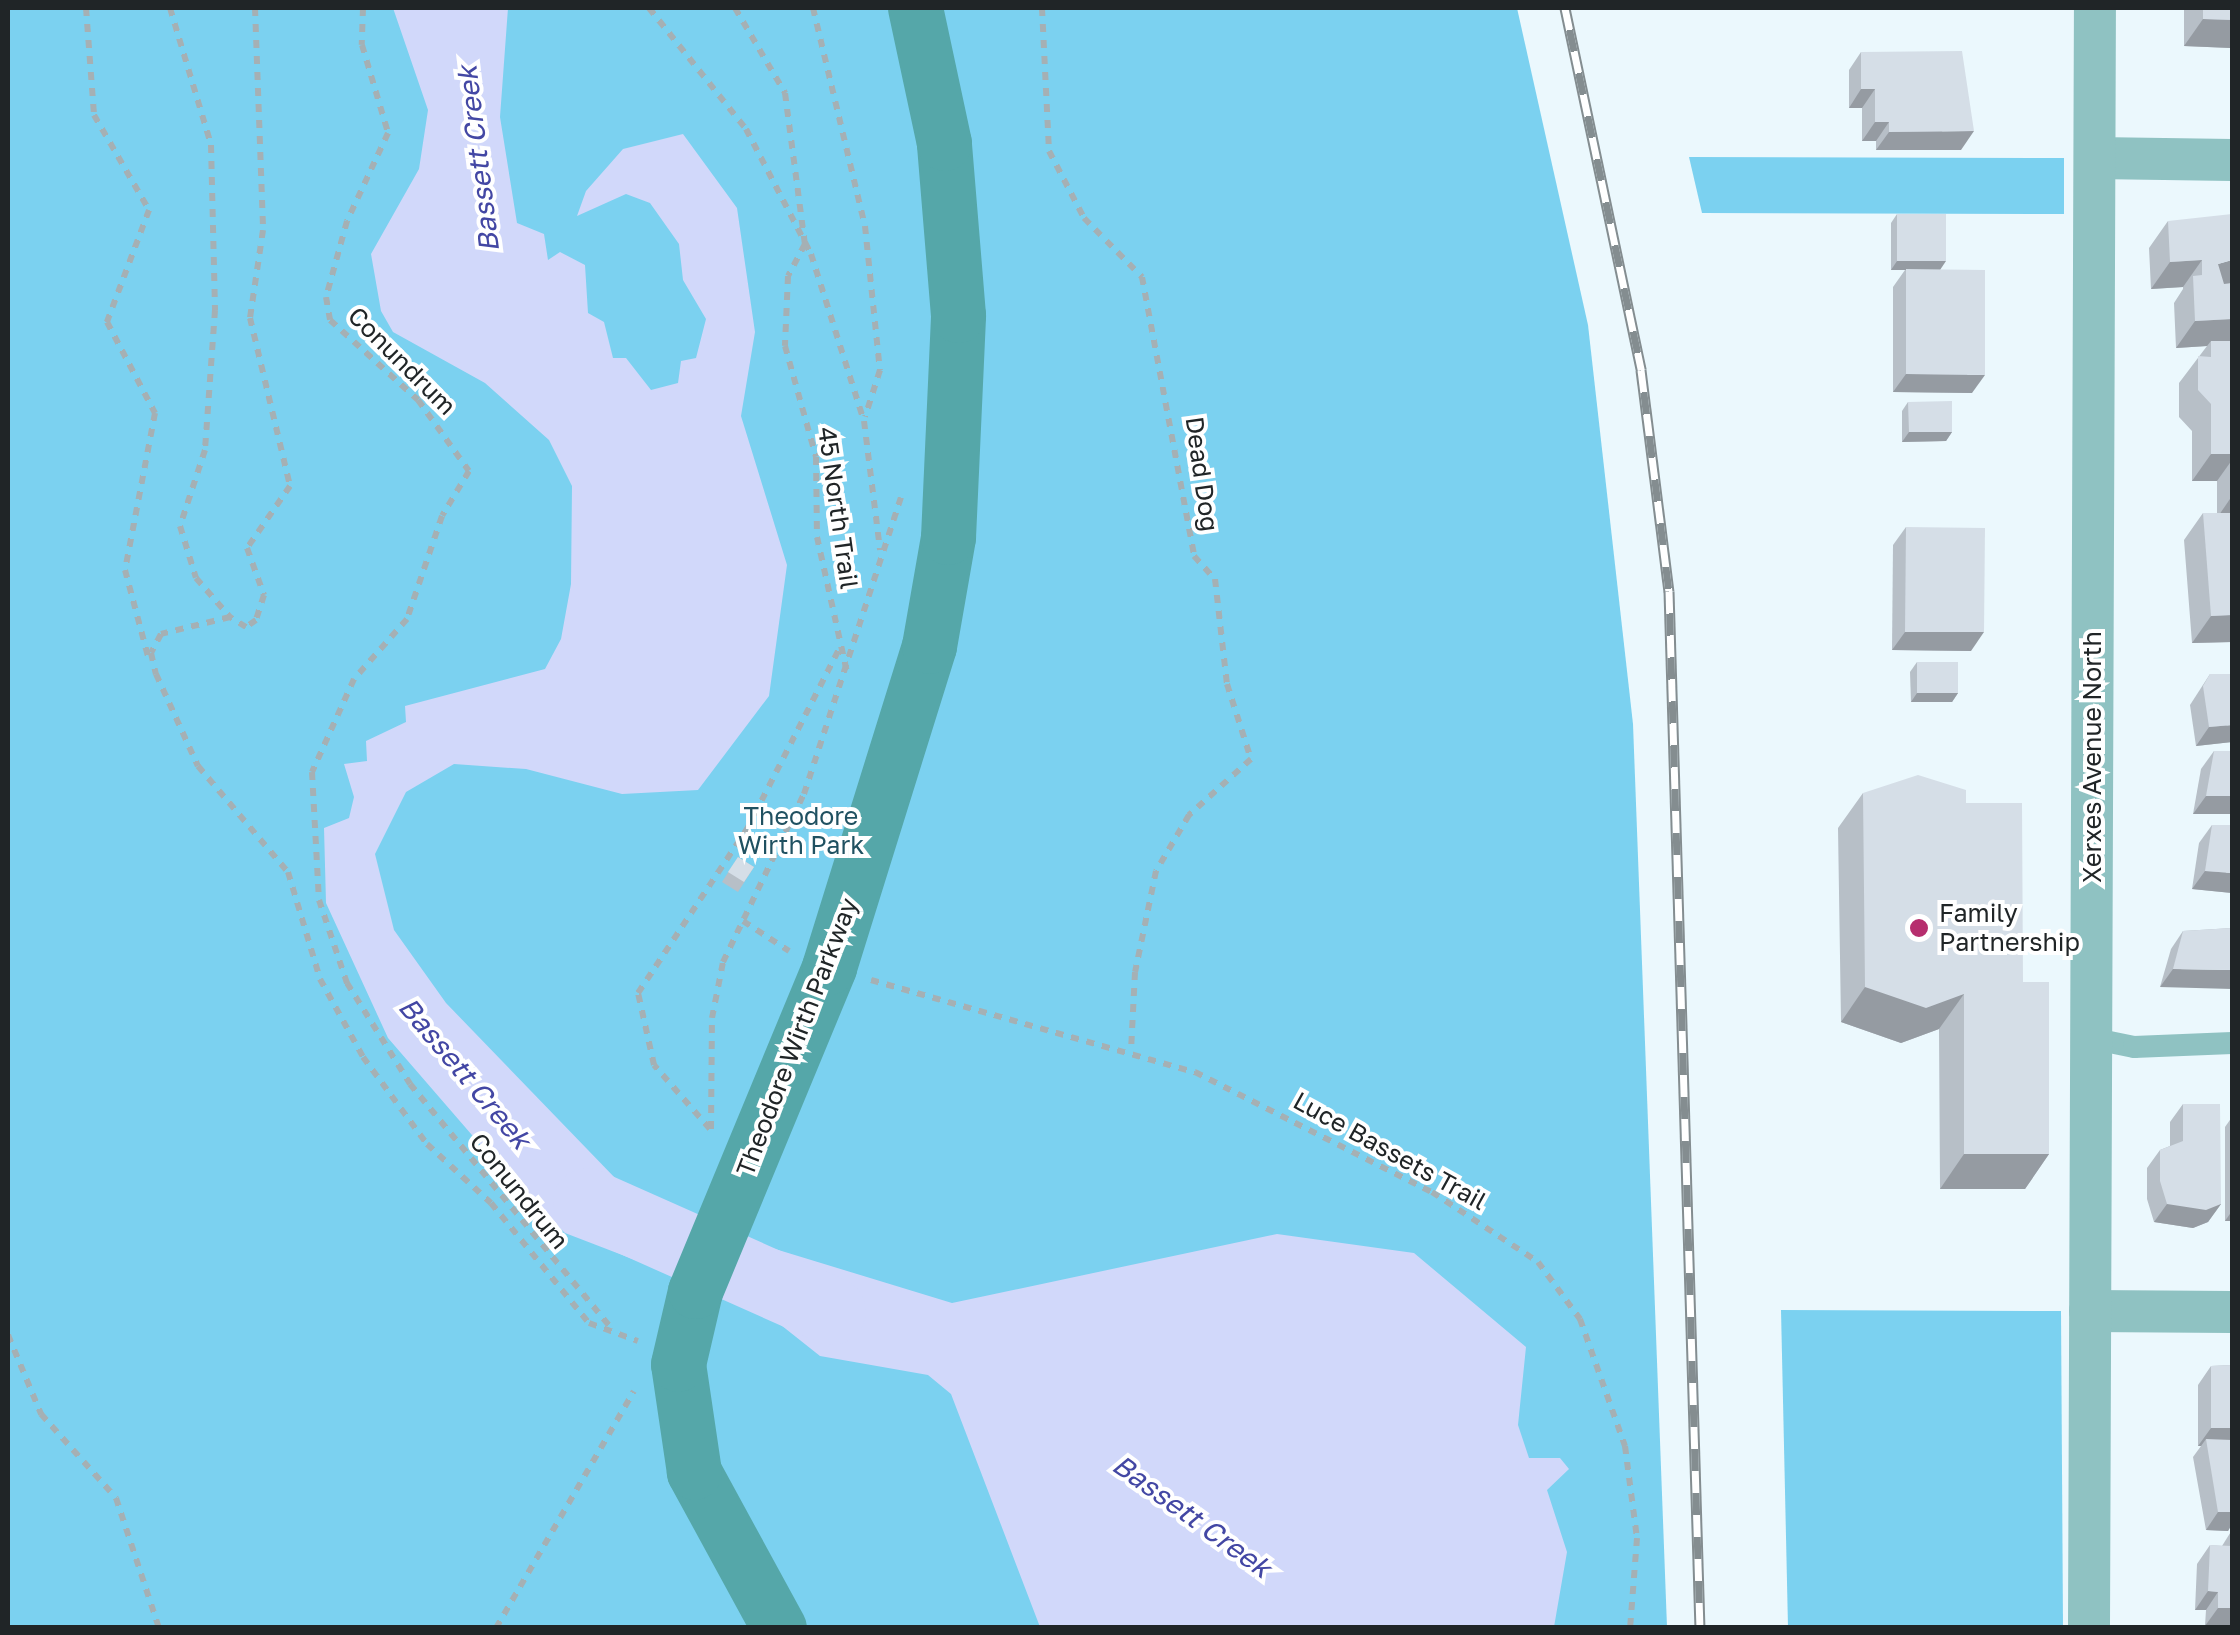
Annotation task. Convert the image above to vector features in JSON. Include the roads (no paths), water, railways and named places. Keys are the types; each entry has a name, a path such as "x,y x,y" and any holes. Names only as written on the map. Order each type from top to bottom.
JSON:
{"street":[{"name":"Theodore Wirth Parkway","path":"779,1628 718,1527 686,1442 678,1364 695,1291 829,967 904,741 948,537 958,416 954,251 944,142 915,8"},
{"name":"Xerxes Avenue North","path":"2089,1628 2095,8"},
{"path":"2096,158 2232,160"},
{"path":"2090,1311 2232,1312"}],"lane":[{"path":"2090,1038 2134,1047 2232,1043"}],"water":[{"path":"393,8 508,8 500,117 517,223 544,234 548,260 560,252 585,265 588,313 604,322 613,358 626,358 651,390 678,383 681,361 696,358 706,319 683,280 679,244 650,203 626,194 577,216 586,191 623,149 683,134 737,208 755,332 741,416 787,565 769,696 698,790 622,794 526,769 454,764 406,792 375,854 394,930 446,1003 616,1179 680,1210 656,1268 565,1233 516,1186 388,1038 326,903 324,828 349,818 354,797 344,764 367,761 366,741 406,722 405,706 545,669 561,639 571,584 572,486 549,440 485,383 393,332 381,311 371,254 419,169 428,110"},
{"path":"1277,1234 1414,1253 1526,1347 1518,1425 1529,1458 1560,1458 1569,1469 1547,1490 1567,1552 1554,1627 1040,1627 951,1394 928,1375 820,1356 742,1294 762,1245 952,1303"}],"waterway":[{"name":"Bassett Creek","path":"587,1202 832,1311"}],"railway":[{"path":"1565,8 1641,370 1669,591 1700,1628"}],"place":[{"name":"Family Partnership","path":"1919,928"}],"park label":[{"name":"Theodore Wirth Park","path":"801,832"}]}
